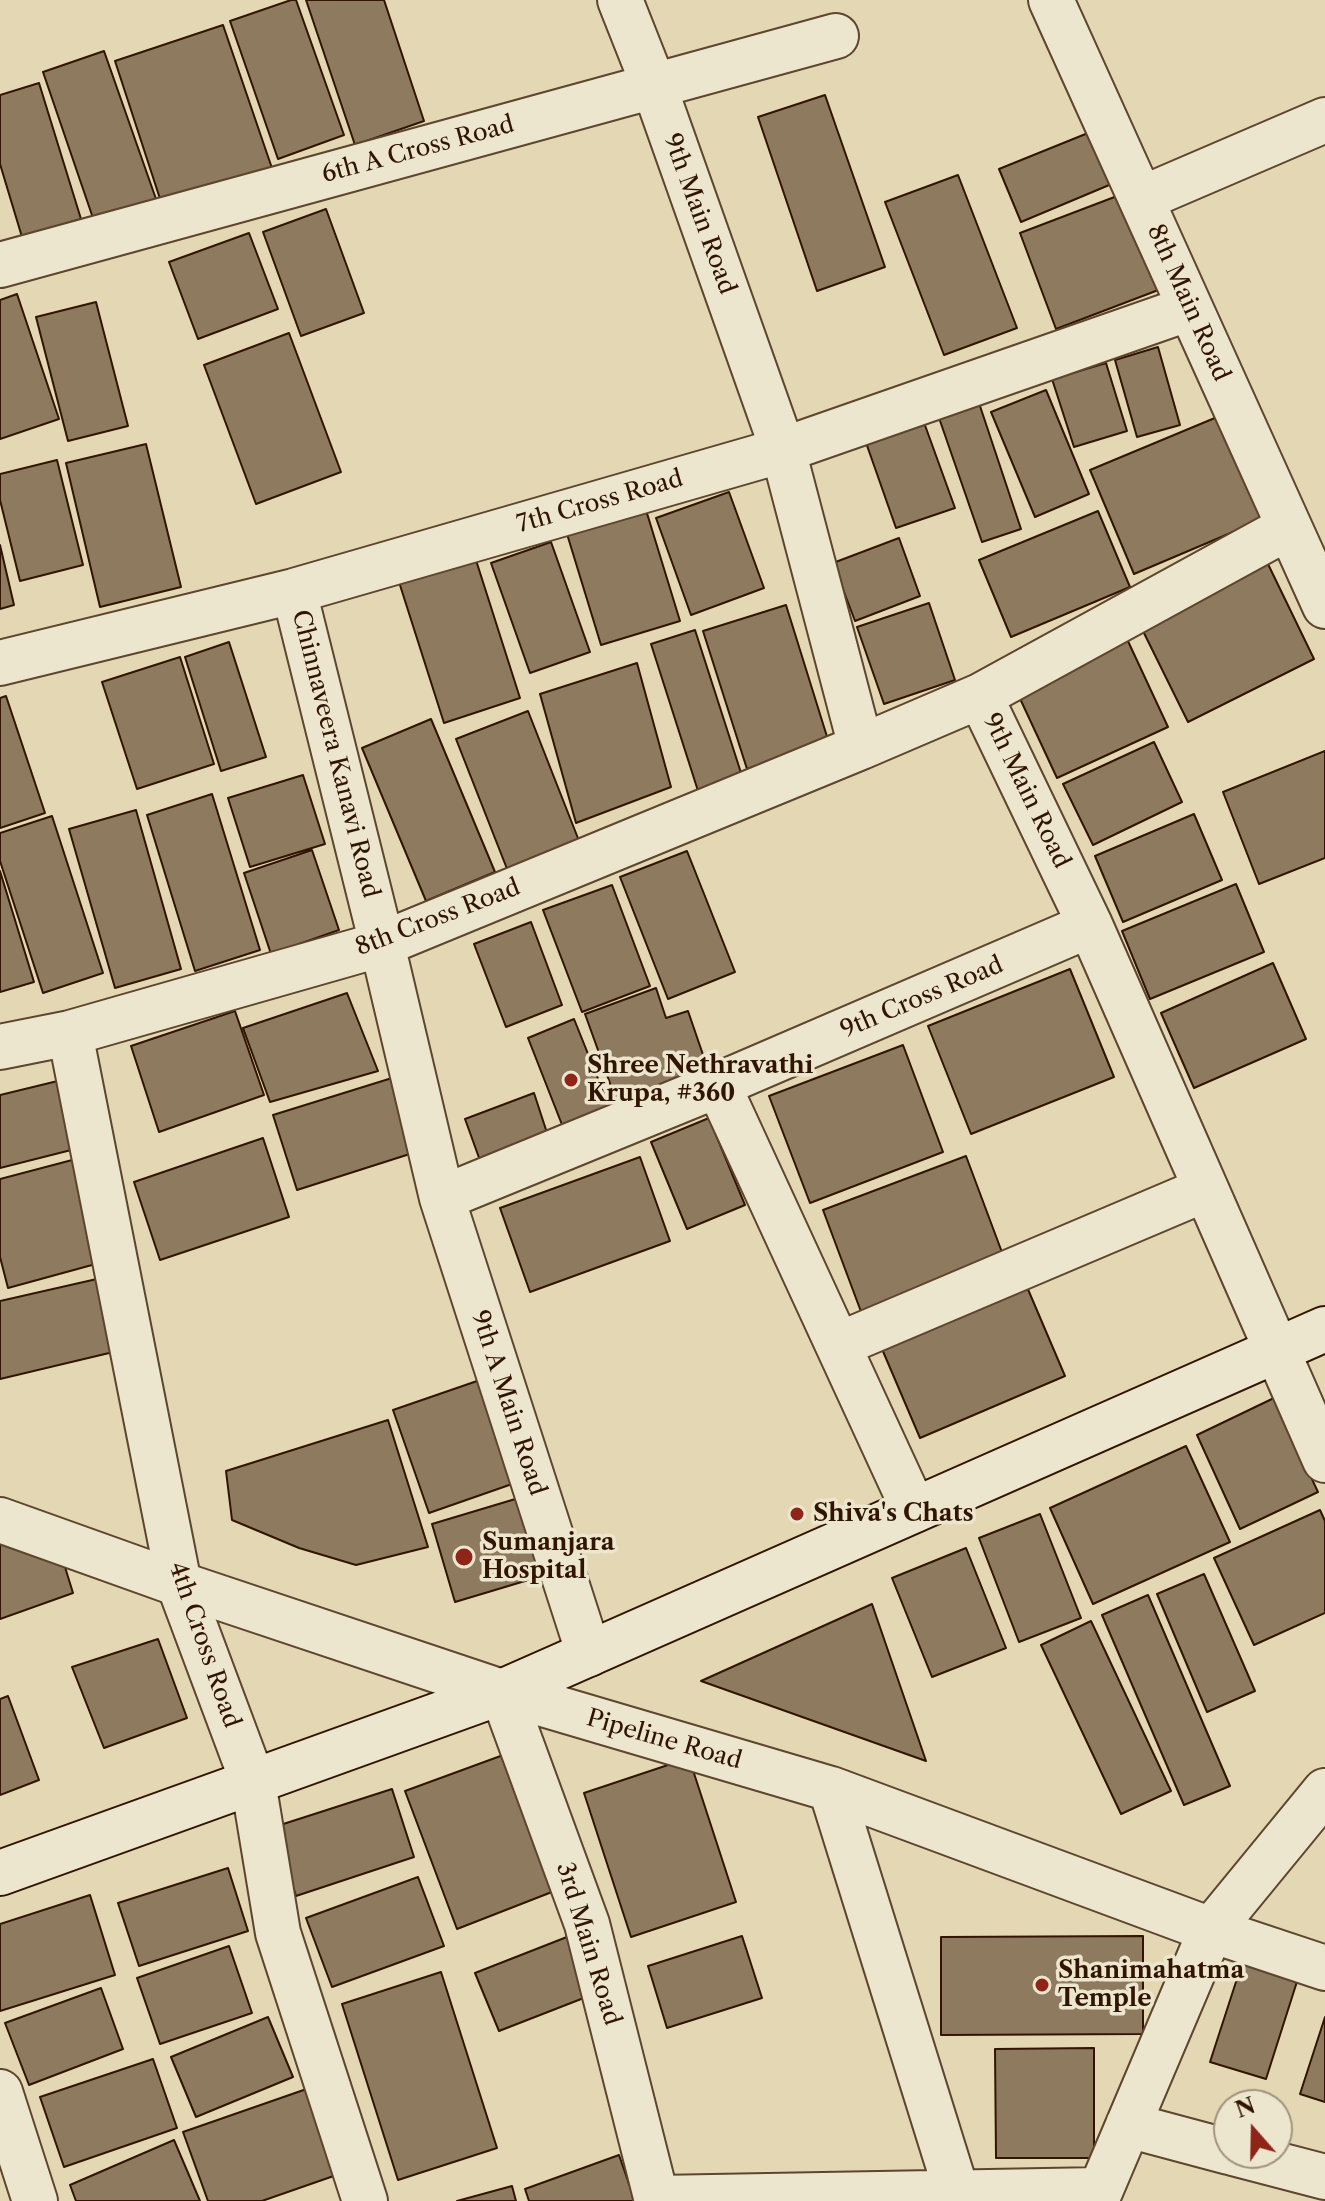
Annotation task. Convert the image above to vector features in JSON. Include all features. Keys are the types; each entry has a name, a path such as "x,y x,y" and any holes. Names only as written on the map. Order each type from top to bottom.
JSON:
{"street":[{"name":"9th Main Road","path":"620,0 654,86 783,450 861,747 980,696 1090,925 1325,1460"},
{"name":"8th Main Road","path":"1051,0 1325,606"},
{"name":"6th A Cross Road","path":"0,265 836,36"},
{"path":"1141,199 1325,120"},
{"name":"7th Cross Road","path":"0,663 294,591 783,450 1190,308"},
{"path":"980,696 1289,527"},
{"name":"Chinnaveera Kanavi Road","path":"294,591 442,1198"},
{"name":"8th Cross Road","path":"0,1047 70,1033 382,944 861,747"},
{"name":"9th Cross Road","path":"442,1198 718,1085 1090,925"},
{"name":"4th Cross Road","path":"70,1033 179,1584 253,1782 278,1933 365,2201"},
{"path":"718,1085 914,1510"},
{"path":"838,1345 1206,1189"},
{"name":"9th A Main Road","path":"442,1198 589,1654"},
{"path":"0,1873 502,1692 1325,1329"},
{"name":"Pipeline Road","path":"0,1520 179,1584 502,1692 831,1789 1211,1930 1325,1968"},
{"name":"3rd Main Road","path":"502,1692 587,1924 657,2199"},
{"path":"831,1789 957,2193"},
{"path":"657,2199 957,2193 1098,2196 1211,1930 1325,1791"},
{"path":"0,2092 35,2201"},
{"path":"1128,2125 1213,2147"},
{"path":"1293,2168 1325,2177"}],"building":[{"path":"296,0 344,135 278,159 230,21"},
{"path":"306,0 384,0 424,121 355,145"},
{"path":"223,25 275,177 165,214 115,61"},
{"path":"104,51 156,199 94,221 43,72"},
{"path":"39,83 81,219 22,237 0,164 0,95"},
{"path":"825,95 885,267 817,291 758,117"},
{"path":"1093,131 1114,183 1021,222 999,169"},
{"path":"958,175 1017,328 944,355 885,202"},
{"path":"1125,193 1161,289 1056,329 1020,233"},
{"path":"326,209 364,313 301,336 263,232"},
{"path":"249,233 278,309 198,339 169,262"},
{"path":"17,294 59,419 0,439 0,300"},
{"path":"96,302 128,426 68,441 36,317"},
{"path":"289,333 341,472 256,504 204,365"},
{"path":"1158,347 1180,425 1137,437 1115,360"},
{"path":"1106,363 1127,431 1074,447 1052,379"},
{"path":"1046,390 1089,494 1035,517 991,412"},
{"path":"978,400 1021,529 982,542 938,415"},
{"path":"1222,415 1266,518 1134,574 1090,470"},
{"path":"922,417 955,508 896,528 864,437"},
{"path":"146,444 181,587 100,607 66,463"},
{"path":"57,460 83,565 20,581 0,500 0,474"},
{"path":"729,492 764,588 691,615 656,518"},
{"path":"646,510 680,621 601,645 567,534"},
{"path":"1098,511 1130,587 1011,637 979,560"},
{"path":"899,538 920,596 855,621 833,563"},
{"path":"551,542 590,652 530,673 491,563"},
{"path":"0,545 14,605 0,609"},
{"path":"475,557 520,698 444,723 399,582"},
{"path":"1267,562 1314,659 1188,722 1140,625"},
{"path":"929,603 955,680 884,704 857,627"},
{"path":"786,605 829,743 747,769 703,631"},
{"path":"695,630 743,779 699,794 651,644"},
{"path":"1127,639 1168,727 1057,778 1016,690"},
{"path":"229,642 266,757 221,771 185,657"},
{"path":"180,657 214,764 137,789 102,682"},
{"path":"637,663 671,787 576,823 540,694"},
{"path":"6,696 45,813 0,828 0,698"},
{"path":"528,711 583,851 511,879 456,739"},
{"path":"431,719 495,872 426,901 362,748"},
{"path":"1154,742 1182,802 1093,845 1063,784"},
{"path":"1325,751 1325,858 1259,884 1223,792"},
{"path":"303,775 325,844 250,867 228,798"},
{"path":"212,794 260,950 195,971 147,815"},
{"path":"136,810 181,969 115,988 69,829"},
{"path":"1194,814 1222,880 1123,922 1095,856"},
{"path":"52,816 103,973 43,993 0,861 0,833"},
{"path":"312,850 339,930 271,954 244,873"},
{"path":"687,851 735,972 668,999 620,877"},
{"path":"0,871 34,982 0,992"},
{"path":"1236,884 1264,952 1150,999 1122,931"},
{"path":"612,885 650,986 582,1012 543,910"},
{"path":"531,922 562,1005 506,1027 474,944"},
{"path":"1273,963 1306,1039 1194,1088 1161,1013"},
{"path":"1070,969 1114,1077 971,1134 928,1026"},
{"path":"656,988 666,1018 688,1011 711,1078 620,1111 585,1014"},
{"path":"347,993 378,1071 270,1102 243,1028"},
{"path":"235,1011 264,1095 159,1132 131,1046"},
{"name":"Shree Nethravathi Krupa, #360","path":"574,1019 615,1121 568,1140 528,1038"},
{"path":"903,1045 943,1152 810,1203 769,1096"},
{"path":"70,1078 87,1146 0,1168 0,1095"},
{"path":"392,1078 416,1152 297,1190 273,1115"},
{"path":"534,1093 550,1142 482,1166 465,1119"},
{"path":"709,1118 745,1205 687,1229 651,1142"},
{"path":"263,1138 289,1217 160,1260 134,1182"},
{"path":"966,1156 1006,1263 863,1317 823,1210"},
{"path":"640,1157 670,1241 530,1292 500,1208"},
{"path":"76,1159 103,1262 8,1288 0,1257 0,1179"},
{"path":"110,1276 126,1349 0,1379 0,1301"},
{"path":"1027,1287 1065,1376 920,1438 882,1349"},
{"path":"480,1380 515,1483 429,1513 393,1410"},
{"path":"1274,1398 1318,1492 1240,1529 1197,1435"},
{"path":"388,1420 428,1547 356,1565 299,1548 232,1520 226,1471"},
{"path":"1186,1446 1230,1542 1093,1604 1050,1508"},
{"path":"522,1497 545,1575 455,1602 432,1524"},
{"path":"1320,1510 1325,1521 1325,1613 1254,1645 1214,1558"},
{"path":"1040,1514 1081,1618 1019,1642 979,1538"},
{"path":"0,1534 61,1554 73,1593 0,1619"},
{"path":"966,1548 1006,1648 932,1677 892,1578"},
{"path":"1204,1574 1255,1691 1207,1712 1157,1594"},
{"path":"1148,1595 1230,1786 1184,1805 1102,1615"},
{"path":"872,1604 926,1761 701,1681"},
{"path":"1091,1621 1171,1791 1121,1814 1041,1645"},
{"path":"158,1639 187,1718 104,1748 72,1667"},
{"path":"8,1696 39,1780 0,1795 0,1699"},
{"path":"506,1754 557,1890 457,1929 405,1791"},
{"path":"689,1758 736,1902 631,1937 584,1793"},
{"path":"392,1789 414,1857 296,1896 274,1827"},
{"path":"228,1868 248,1931 139,1966 118,1903"},
{"path":"418,1877 444,1946 332,1987 306,1918"},
{"path":"90,1895 115,1975 0,2011 0,1924"},
{"path":"572,1935 594,1994 499,2031 475,1973"},
{"path":"742,1936 762,1998 667,2028 648,1966"},
{"name":"Shanimahatma Temple","path":"1143,1936 1143,2034 941,2035 941,1937"},
{"path":"229,1946 252,2013 160,2044 137,1978"},
{"path":"1246,1951 1301,1969 1266,2079 1210,2062"},
{"path":"441,1972 497,2148 398,2180 342,2004"},
{"path":"101,1988 123,2049 29,2085 5,2023"},
{"path":"268,2017 293,2077 196,2117 171,2057"},
{"path":"1325,2017 1325,2102 1300,2094"},
{"path":"1094,2048 1094,2158 996,2158 995,2049"},
{"path":"153,2059 177,2128 64,2167 40,2097"},
{"path":"318,2085 348,2171 262,2201 208,2201 183,2132"},
{"path":"174,2140 200,2201 76,2201 70,2185"},
{"path":"619,2155 635,2201 529,2201 525,2189"},
{"path":"512,2186 516,2201 457,2201"}],"place":[{"name":"Shree Nethravathi Krupa, #360","path":"571,1080"},
{"name":"Shiva's Chats","path":"797,1514"},
{"name":"Sumanjara Hospital","path":"464,1557"},
{"name":"Shanimahatma Temple","path":"1042,1985"}]}
